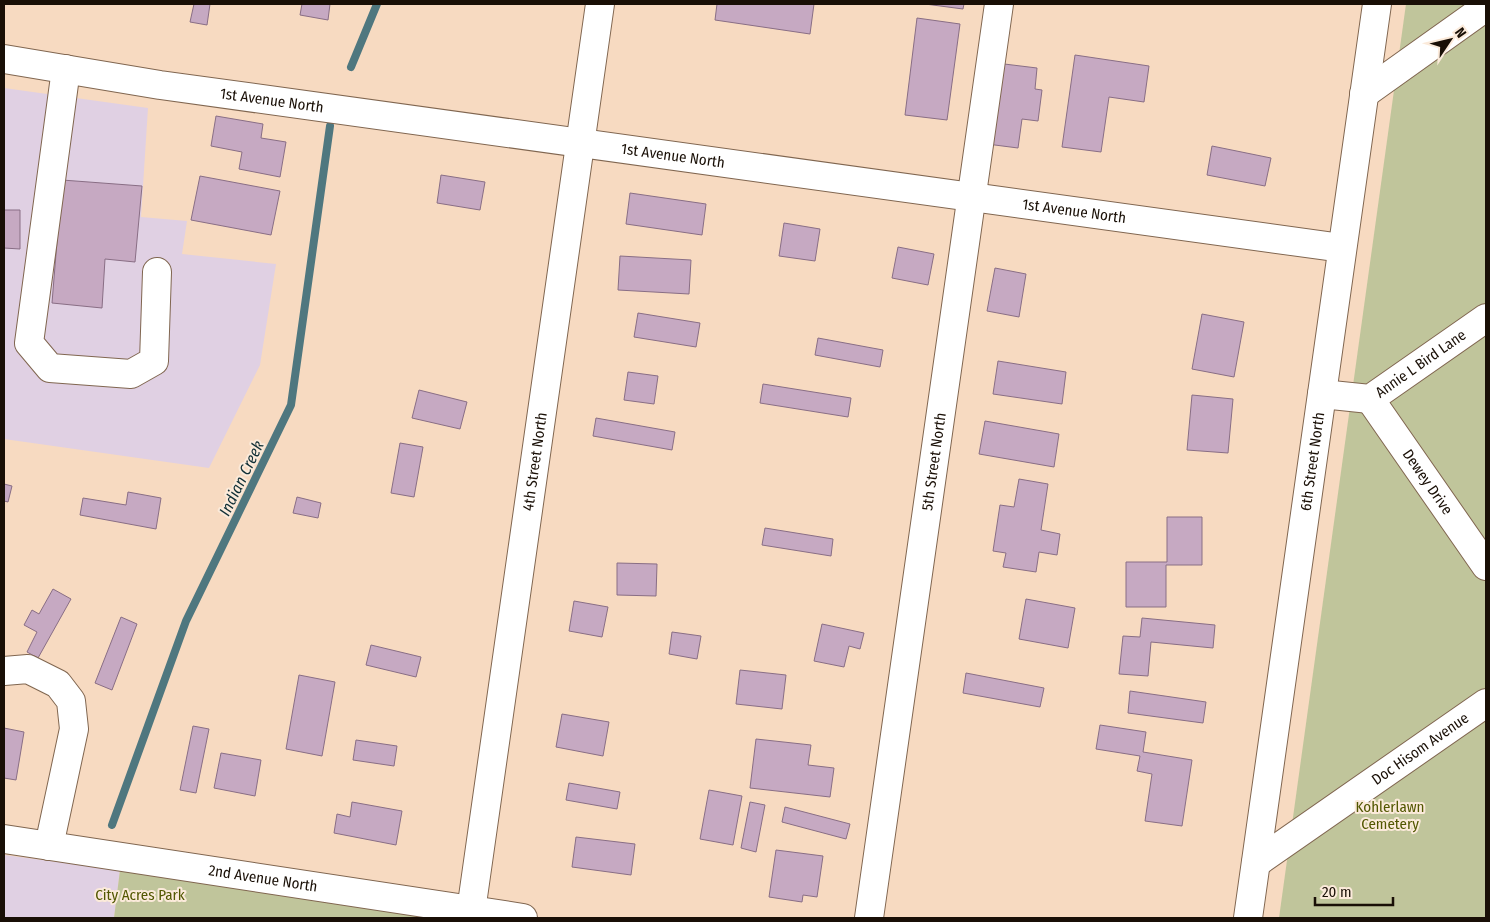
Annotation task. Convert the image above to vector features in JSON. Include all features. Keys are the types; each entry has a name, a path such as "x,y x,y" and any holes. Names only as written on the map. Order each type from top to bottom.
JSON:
{"street":[{"name":"4th Street North","path":"471,914 600,4"},
{"name":"5th Street North","path":"869,918 999,4"},
{"name":"6th Street North","path":"1248,918 1377,4"},
{"path":"1364,94 1486,7"},
{"name":"1st Avenue North","path":"4,59 160,85 1342,248"},
{"path":"66,69 29,343 50,368 131,374 154,361 157,272"},
{"name":"Annie L Bird Lane","path":"1322,394 1370,399 1486,318"},
{"name":"Dewey Drive","path":"1370,399 1486,566"},
{"path":"4,671 28,669 58,684 70,701 74,729 49,846"},
{"name":"Doc Hisom Avenue","path":"1256,863 1486,703"},
{"name":"2nd Avenue North","path":"4,839 471,914 523,918"}],"shaded area":[{"path":"4,88 148,108 141,217 187,221 182,254 276,264 260,365 209,468 4,439"},
{"path":"4,855 120,870 114,918 4,918"}],"green space":[{"name":"Kohlerlawn Cemetery","path":"1406,4 1486,4 1486,918 1279,918"},
{"name":"City Acres Park","path":"120,870 434,918 114,918"}],"building":[{"path":"194,4 210,4 207,25 190,22"},
{"path":"302,4 330,4 328,20 300,15"},
{"path":"717,4 814,4 810,34 715,20"},
{"path":"925,4 964,4 963,9"},
{"path":"917,18 960,24 947,120 905,115"},
{"path":"1075,55 1149,66 1144,102 1109,97 1101,152 1062,147"},
{"path":"996,63 1037,68 1035,89 1042,90 1038,121 1022,119 1018,148 987,144"},
{"path":"216,116 263,124 261,138 286,142 280,177 239,169 242,152 211,146"},
{"path":"1212,146 1271,158 1265,186 1207,175"},
{"path":"441,175 485,182 480,210 437,203"},
{"path":"200,176 280,191 271,235 191,220"},
{"path":"62,180 142,186 135,262 105,259 102,308 52,303"},
{"path":"630,193 706,204 702,235 626,224"},
{"path":"4,210 20,210 20,249 4,248"},
{"path":"784,223 820,229 815,261 779,256"},
{"path":"898,247 934,254 928,285 892,278"},
{"path":"620,256 691,260 689,294 618,290"},
{"path":"995,268 1026,274 1019,317 987,311"},
{"path":"638,313 700,323 696,347 634,337"},
{"path":"1202,314 1244,322 1234,377 1192,369"},
{"path":"818,338 883,350 880,367 815,355"},
{"path":"998,361 1066,372 1062,404 993,394"},
{"path":"628,372 658,376 654,404 624,400"},
{"path":"763,384 851,398 848,417 760,403"},
{"path":"419,390 467,402 460,429 412,418"},
{"path":"1192,395 1233,399 1228,453 1187,450"},
{"path":"596,418 675,432 672,450 593,436"},
{"path":"985,421 1059,434 1054,467 979,454"},
{"path":"400,443 423,447 414,497 391,493"},
{"path":"1019,479 1048,484 1041,530 1060,534 1057,555 1039,552 1036,572 1003,567 1006,553 993,551 1000,505 1014,507"},
{"path":"4,484 12,486 8,502 4,501"},
{"path":"128,492 161,498 156,529 80,515 83,498 126,505"},
{"path":"297,497 321,503 318,518 293,513"},
{"path":"1167,517 1202,517 1202,565 1166,565 1166,607 1126,607 1126,562 1167,562"},
{"path":"765,528 833,539 831,556 762,545"},
{"path":"617,563 657,564 656,596 617,595"},
{"path":"53,589 71,599 38,658 27,652 37,632 24,625 32,610 39,614"},
{"path":"1026,599 1075,608 1068,648 1019,639"},
{"path":"574,601 608,607 602,637 569,631"},
{"path":"121,617 137,624 112,690 95,683"},
{"path":"1142,618 1215,625 1213,648 1151,642 1148,676 1119,674 1123,636 1140,637"},
{"path":"822,624 864,633 860,649 849,646 844,667 814,661"},
{"path":"672,632 701,636 697,659 669,654"},
{"path":"371,645 421,657 416,677 366,665"},
{"path":"740,670 786,675 782,709 736,704"},
{"path":"966,673 1044,688 1040,707 963,693"},
{"path":"299,675 335,682 322,756 286,749"},
{"path":"1130,691 1206,702 1203,723 1128,713"},
{"path":"562,714 609,722 603,756 556,747"},
{"path":"1100,725 1146,732 1143,752 1192,760 1182,826 1145,821 1152,774 1137,771 1140,756 1096,749"},
{"path":"193,726 209,729 196,793 180,790"},
{"path":"4,728 24,732 16,780 4,778"},
{"path":"756,739 811,745 808,765 834,768 830,797 750,788"},
{"path":"356,740 397,746 394,766 353,760"},
{"path":"221,753 261,760 255,796 214,788"},
{"path":"569,783 620,792 617,809 566,800"},
{"path":"709,790 742,796 733,845 700,839"},
{"path":"352,802 402,811 396,845 334,833 337,814 350,817"},
{"path":"750,802 765,805 756,852 741,848"},
{"path":"785,807 850,824 846,839 782,822"},
{"path":"576,837 635,844 631,875 572,867"},
{"path":"776,850 823,856 817,897 803,895 802,902 769,897"}],"waterway":[{"name":"Indian Creek","path":"351,67 377,4"},
{"name":"Indian Creek","path":"112,825 186,621 291,405 330,126"}]}
